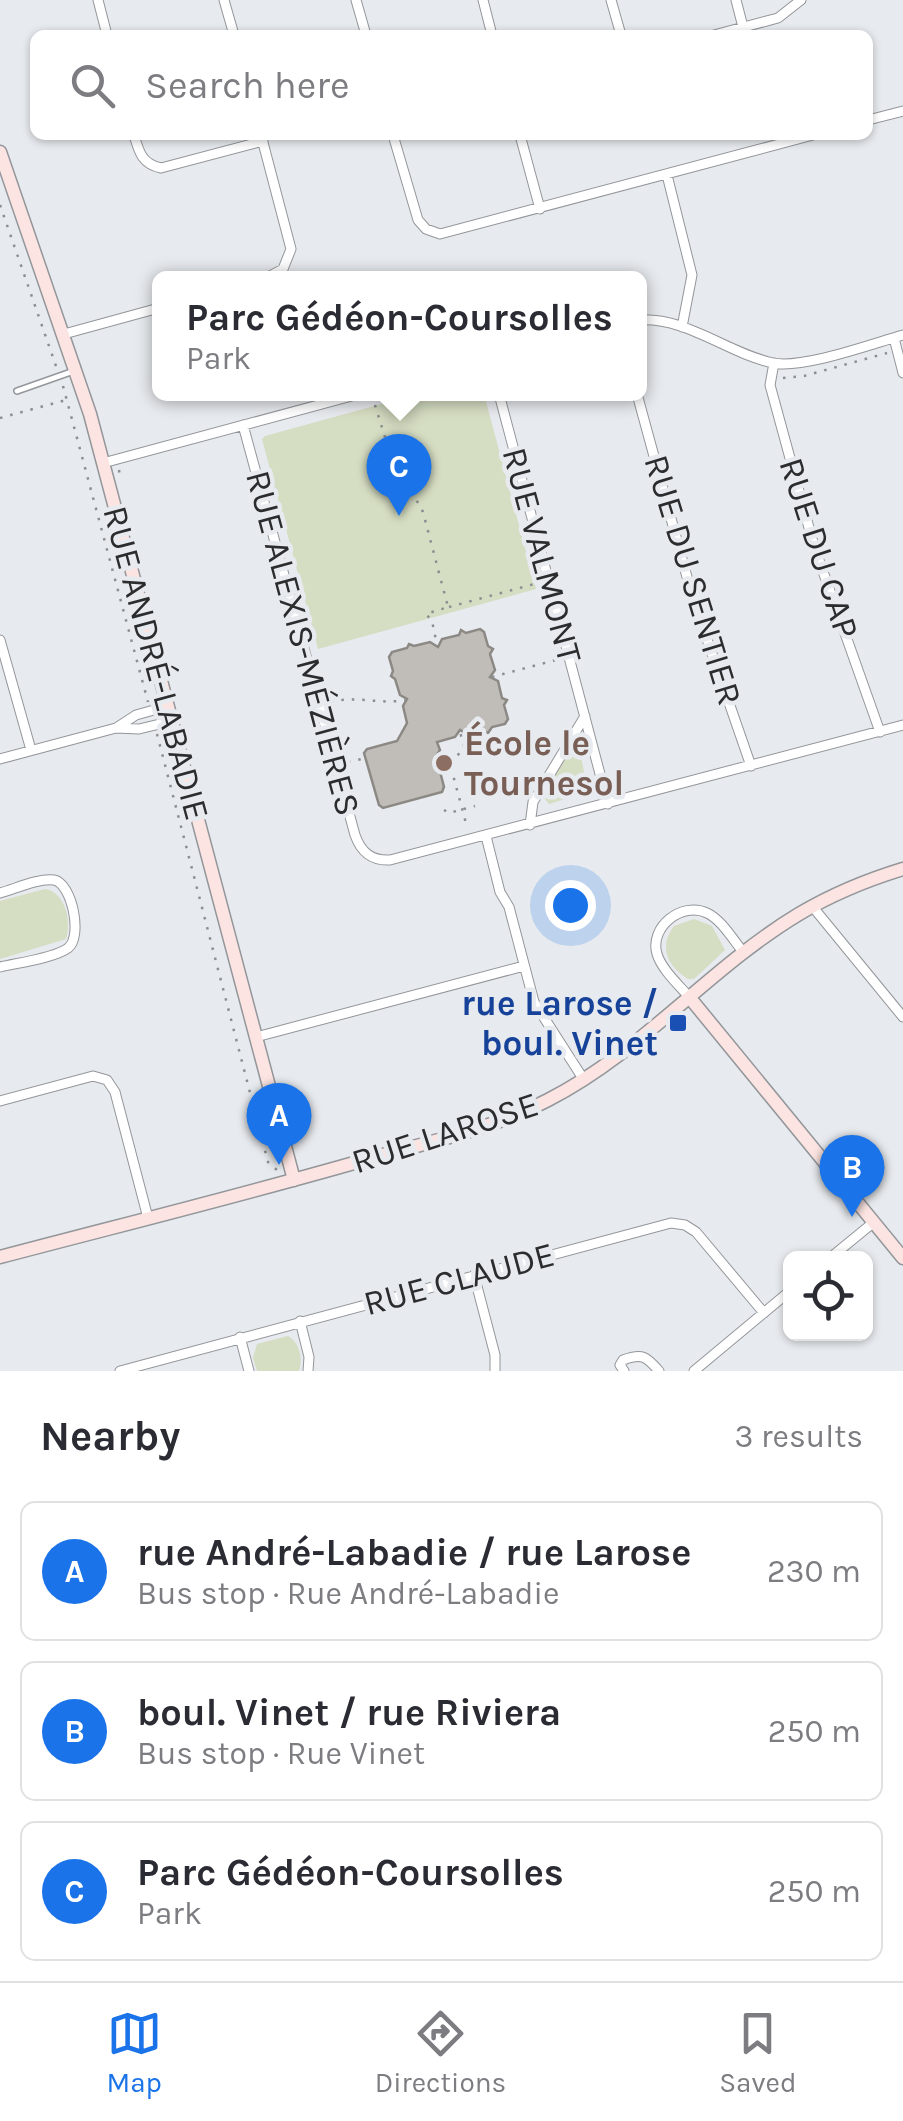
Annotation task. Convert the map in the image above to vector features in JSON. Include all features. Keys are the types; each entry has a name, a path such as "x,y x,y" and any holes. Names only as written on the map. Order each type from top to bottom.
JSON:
{"street":[{"path":"98,0 106,30"},
{"path":"224,0 233,30"},
{"path":"356,0 365,30"},
{"path":"483,0 491,30"},
{"path":"611,0 620,30"},
{"path":"736,0 743,27"},
{"path":"732,30 783,15 802,0"},
{"path":"873,119 903,111"},
{"path":"136,140 142,157 161,168 255,140"},
{"path":"263,140 291,245 286,266 278,271"},
{"path":"394,140 418,220 429,231 444,234 794,140"},
{"path":"521,140 540,209"},
{"name":"RUE ANDRÉ-LABADIE","path":"0,152 64,334 103,464 250,1035 294,1180"},
{"path":"668,174 692,275 682,327"},
{"path":"64,334 152,310"},
{"path":"647,320 682,327 774,363 800,362 898,336 903,373"},
{"name":"RUE DU CAP","path":"774,363 770,385 814,546 880,732"},
{"path":"103,464 333,401"},
{"name":"RUE VALMONT","path":"500,401 608,804"},
{"name":"RUE DU SENTIER","path":"639,401 694,599 751,766"},
{"name":"RUE ALEXIS-MÉZIÈRES","path":"243,425 359,844 370,857 390,860 486,836"},
{"path":"0,640 31,750"},
{"path":"116,728 136,714 168,706"},
{"path":"530,825 533,802 585,716"},
{"path":"0,759 116,728 138,729 172,721"},
{"path":"584,1080 540,1014 486,836 903,725"},
{"name":"RUE LAROSE","path":"0,1257 488,1125 538,1104 584,1080 744,953 812,906 903,868"},
{"path":"0,893 57,881 66,890 77,930 73,944 64,950 0,967"},
{"path":"812,906 903,1016"},
{"path":"744,953 708,914 691,910 672,916 660,929 656,949 661,962 903,1258"},
{"path":"250,1035 524,966"},
{"path":"0,1101 89,1077 110,1082 148,1218"},
{"path":"839,1251 874,1222"},
{"name":"RUE CLAUDE","path":"120,1371 664,1225 680,1224 700,1235 764,1313"},
{"path":"474,1276 496,1355 495,1371"},
{"path":"694,1371 783,1297"},
{"path":"300,1321 310,1361 308,1371"},
{"path":"240,1337 248,1371"},
{"path":"624,1371 622,1360 640,1355 646,1356 659,1371"}],"lane":[{"path":"17,390 76,371"}],"path":[{"path":"0,205 58,370"},
{"path":"780,378 804,376 888,353"},
{"name":"RUE ANDRÉ-LABADIE","path":"62,382 148,702"},
{"path":"0,418 68,399"},
{"path":"375,404 390,450 418,499 448,608"},
{"path":"117,482 125,468"},
{"path":"437,644 426,614 536,584"},
{"path":"492,677 556,660"},
{"path":"331,702 347,697 392,703 405,700"},
{"name":"RUE ANDRÉ-LABADIE","path":"156,731 268,1162 278,1171"},
{"path":"438,754 449,760 456,758 464,746 460,732"},
{"path":"348,762 366,758"},
{"path":"449,760 467,827"},
{"path":"444,810 475,806"},
{"path":"235,1035 250,1035"}],"green space":[{"path":"392,401 486,401 536,589 318,649 262,439"},
{"path":"571,749 580,752 588,792 549,804 544,791"},
{"path":"45,889 58,896 65,908 66,939 0,959 0,901"},
{"path":"694,919 712,926 725,950 694,979 688,979 675,969 666,949 674,926"},
{"path":"288,1336 300,1351 299,1371 257,1371 253,1358 257,1344"}],"building":[{"path":"480,629 493,649 490,654 495,670 490,677 498,681 502,698 507,700 504,705 508,719 488,733 483,730 467,734 460,730 455,737 437,742 442,792 383,808 364,753 397,741 407,723 403,706 407,699 400,695 391,676 389,657 409,644 430,642 438,647 442,639 459,635 461,630 466,633"}],"place":[{"name":"Parc Gédéon-Coursolles","path":"399,516"},
{"name":"École le Tournesol","path":"444,763"},
{"name":"rue Larose / boul. Vinet","path":"678,1023"},
{"name":"rue André-Labadie / rue Larose","path":"279,1165"},
{"name":"boul. Vinet / rue Riviera","path":"852,1217"}]}
